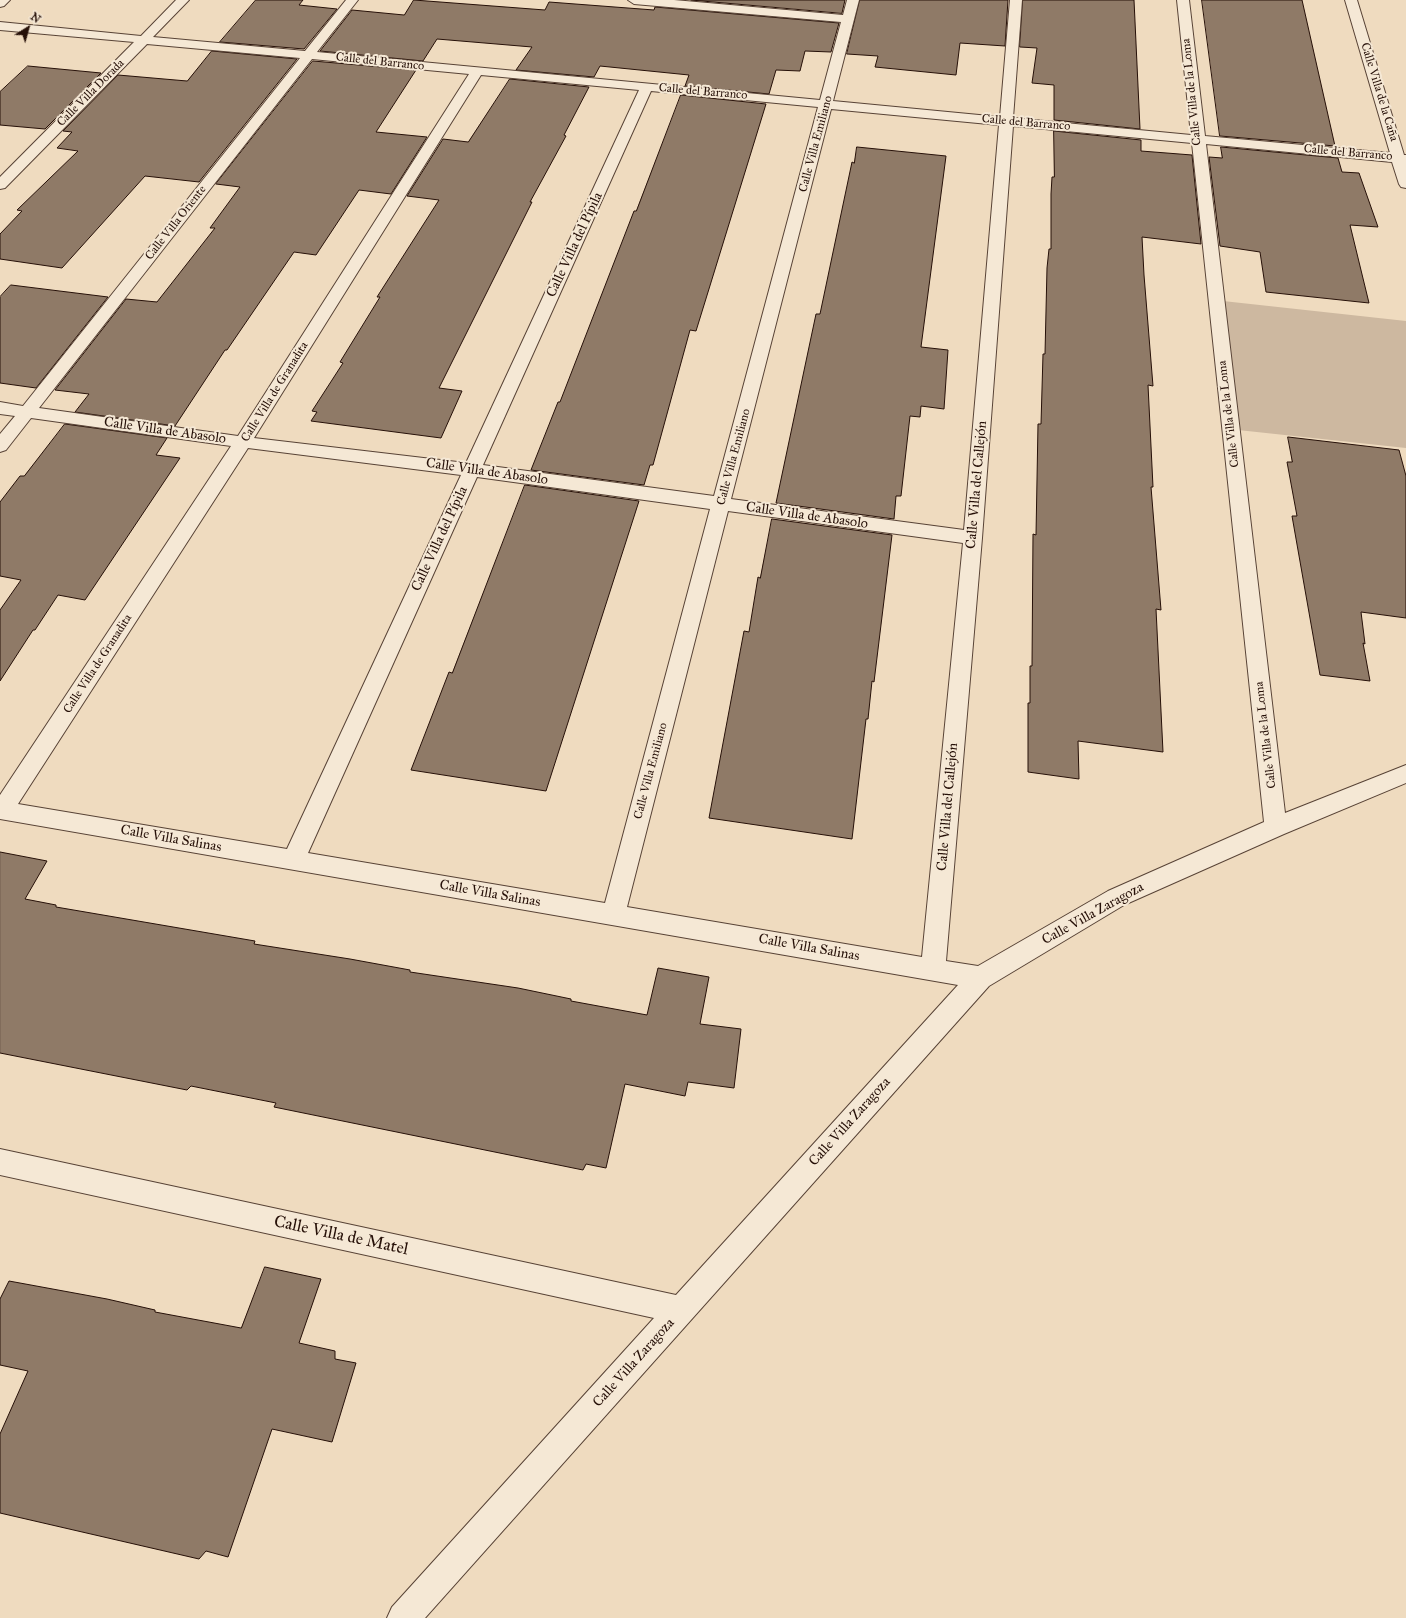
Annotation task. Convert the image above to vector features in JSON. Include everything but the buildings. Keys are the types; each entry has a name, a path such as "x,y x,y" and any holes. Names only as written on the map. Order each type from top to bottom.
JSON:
{"street":[{"path":"0,3 4,0"},
{"name":"Calle Villa Dorada","path":"0,185 183,0"},
{"name":"Calle Villa Oriente","path":"0,446 352,0"},
{"path":"634,0 848,19"},
{"name":"Calle Villa Emiliano","path":"612,915 827,104 853,0"},
{"name":"Calle Villa del Callejón","path":"934,969 973,538 1016,0"},
{"name":"Calle Villa de la Loma","path":"1183,0 1197,139 1276,827"},
{"name":"Calle Villa de la Caña","path":"1351,0 1402,159 1406,184"},
{"name":"Calle del Barranco","path":"0,26 145,38 477,72 1402,159"},
{"name":"Calle Villa de Granadita","path":"1,810 243,442 477,72"},
{"name":"Calle Villa del Pípila","path":"293,860 648,87"},
{"name":"Calle Villa de Abasolo","path":"0,408 243,442 472,470 973,538"},
{"name":"Calle Villa Zaragoza","path":"403,1618 980,978 1116,898 1276,827 1406,774"},
{"name":"Calle Villa Salinas","path":"1,810 980,978"},
{"name":"Calle Villa de Matel","path":"0,1162 682,1310"}],"shaded area":[{"path":"1223,301 1406,321 1406,448 1238,430"}]}
